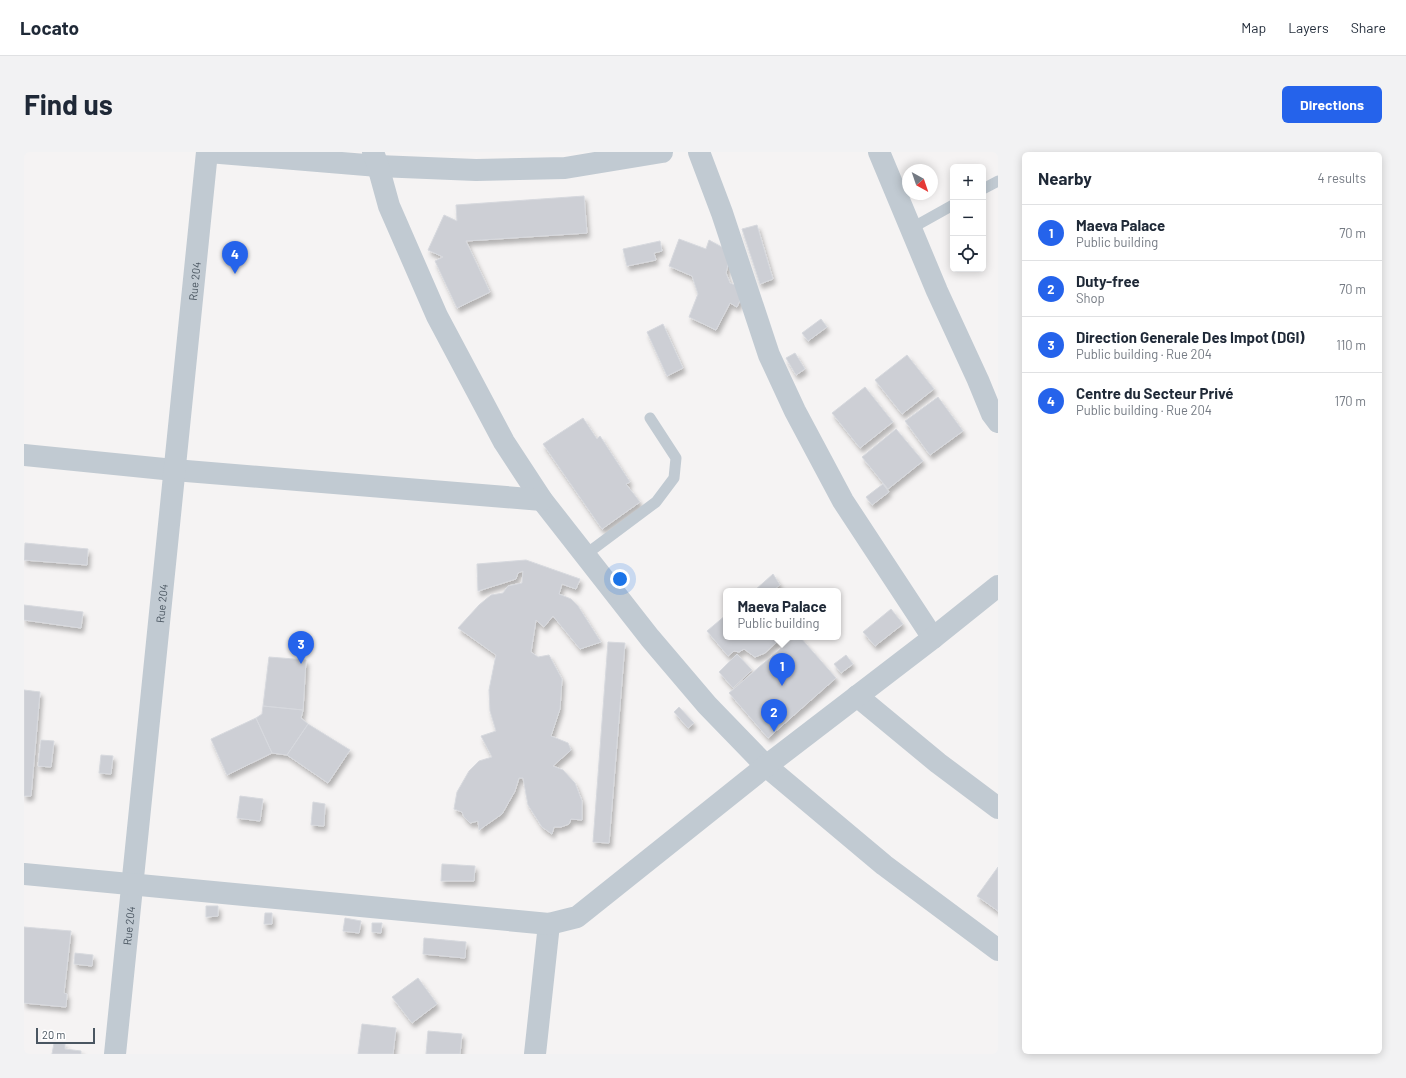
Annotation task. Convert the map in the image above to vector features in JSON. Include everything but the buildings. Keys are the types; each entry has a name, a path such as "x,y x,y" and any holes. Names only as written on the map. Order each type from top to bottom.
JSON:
{"street":[{"path":"207,152 376,159 476,170 563,160 662,152"},
{"name":"Rue 204","path":"115,1054 207,152"},
{"path":"699,152 722,213 769,355 795,411 844,501 933,638"},
{"path":"879,152 910,228 992,414 998,422"},
{"path":"376,159 389,206 437,316 504,442 542,500 650,638 707,705 766,766 884,865 998,950"},
{"path":"24,455 174,470 542,500"},
{"path":"24,874 549,924 577,917 766,766 933,638 998,586"},
{"path":"857,696 938,763 998,808"},
{"path":"535,1054 549,924"}],"lane":[{"path":"986,187 998,181"},
{"path":"910,228 950,207"},
{"path":"585,555 656,502 674,478 676,458 650,418"}],"place":[{"name":"Centre du Secteur Privé","path":"235,274"},
{"name":"Direction Generale Des Impot (DGI)","path":"301,664"},
{"name":"Maeva Palace","path":"782,686"},
{"name":"Duty-free","path":"774,732"}]}
